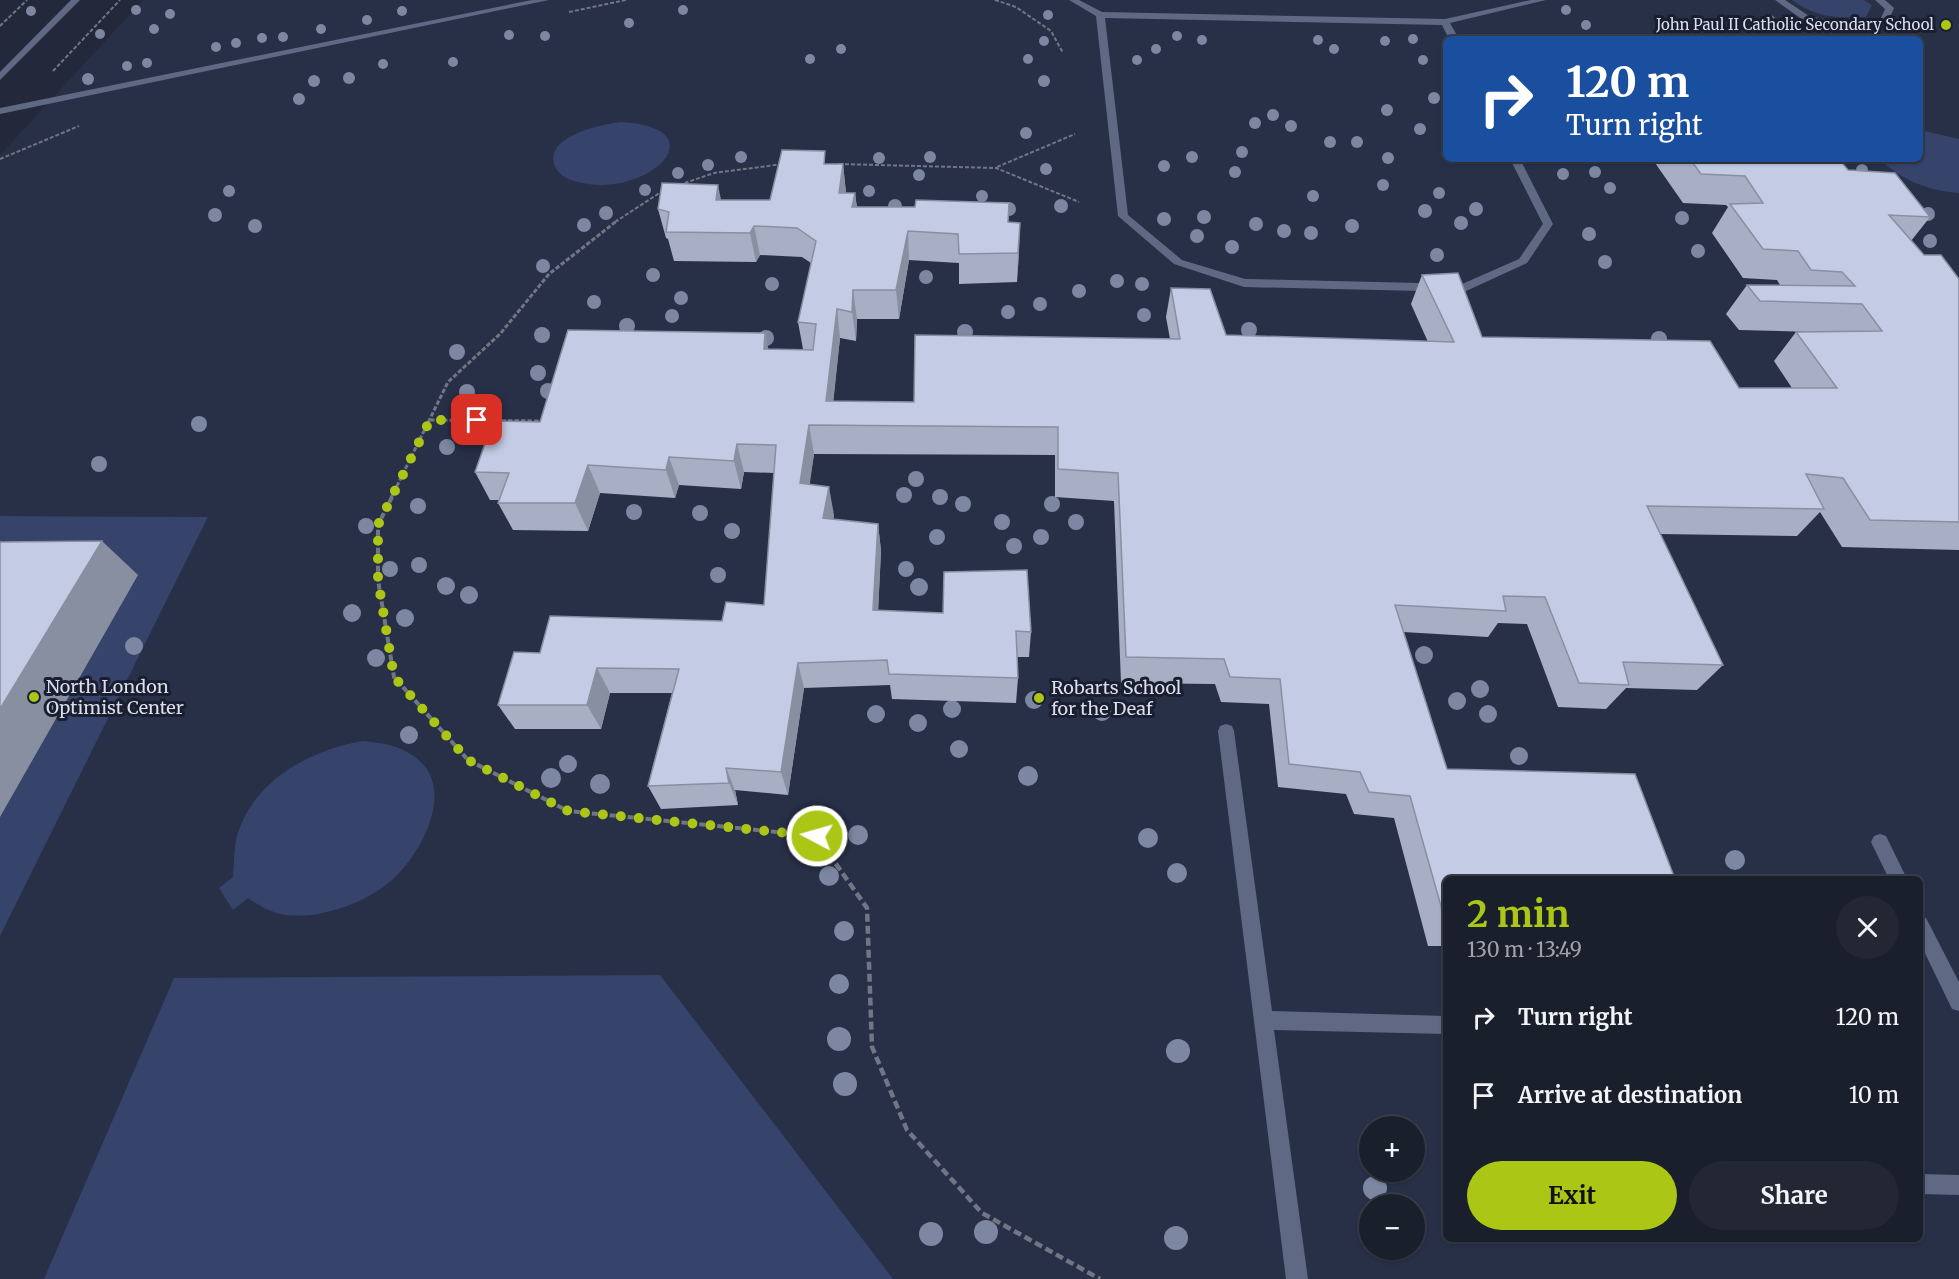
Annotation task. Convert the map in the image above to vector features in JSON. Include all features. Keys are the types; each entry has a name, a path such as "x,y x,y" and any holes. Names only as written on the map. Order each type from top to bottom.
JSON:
{"street":[{"path":"0,76 76,0"},
{"path":"0,111 545,0"},
{"path":"1073,0 1100,15 1445,22 1542,0"},
{"path":"1779,0 1806,18 1859,29 1885,20 1890,8 1880,0"},
{"path":"1100,15 1123,216 1178,262 1244,283 1464,288 1524,261 1548,224 1517,162"},
{"path":"1445,22 1452,36"},
{"path":"1226,730 1297,1279"},
{"path":"1880,842 1897,876"},
{"path":"1923,930 1959,1002"},
{"path":"1263,1020 1443,1025"},
{"path":"1923,1184 1959,1185"}],"path":[{"path":"0,26 27,0"},
{"path":"51,73 120,0"},
{"path":"995,0 1016,8 1051,31 1063,53"},
{"path":"996,168 1075,134"},
{"path":"788,163 714,173 663,191 610,225 549,274 500,334 448,382 378,525 378,580 394,677 468,760 568,811 817,836 867,908 872,1047 906,1130 982,1213 1100,1279"},
{"path":"834,164 996,168 1079,202"},
{"path":"430,420 548,421"}],"shaded area":[{"name":"Robarts School for the Deaf","path":"143,0 1959,0 1959,1279 0,1279 0,936 208,517 0,516 0,155"},
{"path":"1792,0 1864,0 1872,5 1866,17 1836,17 1818,14"},
{"path":"621,122 651,127 666,136 670,148 663,161 649,173 628,181 604,185 575,181 558,171 553,157 557,148 565,140 588,129"},
{"path":"1923,131 1959,139 1959,193 1937,190 1916,183 1883,162 1923,162"},
{"path":"0,516 208,517 0,936"},
{"path":"363,741 402,749 423,764 432,780 434,797 432,816 425,834 404,867 392,880 375,892 348,906 328,912 292,916 273,912 248,898 233,910 219,888 233,877 236,840 243,819 254,801 284,772 303,761 343,745"},
{"path":"660,975 893,1279 44,1279 174,978"}],"building":[{"path":"782,150 825,151 824,164 843,164 839,193 855,193 852,207 915,207 916,200 1009,203 1008,222 1020,223 1018,253 959,254 958,234 908,231 896,290 853,290 852,312 837,309 826,401 914,402 915,335 1180,339 1171,288 1210,289 1226,335 1454,342 1422,275 1458,273 1482,337 1710,341 1739,388 1837,388 1796,332 1882,331 1862,304 1760,301 1747,285 1855,286 1842,272 1811,270 1798,251 1763,249 1730,204 1763,203 1745,176 1701,174 1692,162 1841,162 1848,170 1895,173 1930,217 1889,215 1924,255 1941,255 1959,279 1959,522 1870,520 1843,478 1806,474 1824,509 1647,506 1723,665 1623,662 1629,685 1579,683 1545,597 1503,596 1506,611 1395,605 1447,769 1635,774 1674,876 1443,876 1443,913 1410,796 1369,792 1360,772 1289,764 1280,679 1230,677 1224,659 1126,657 1118,473 1058,469 1058,427 809,425 800,483 829,487 823,518 878,524 873,610 943,613 944,572 1027,570 1031,632 1016,631 1018,678 889,674 887,660 798,663 781,772 726,768 729,783 648,786 679,669 597,668 587,705 498,705 514,652 540,653 550,616 722,621 726,602 764,605 776,445 737,444 734,461 669,457 666,470 588,465 575,503 498,503 509,473 475,472 493,421 540,422 568,330 765,333 764,349 813,350 816,324 798,322 816,241 797,228 754,226 750,233 666,232 669,212 658,209 662,183 718,185 716,200 770,200"},
{"path":"102,541 0,709 0,542"}],"place":[{"name":"John Paul II Catholic Secondary School","path":"1946,25"},
{"name":"North London Optimist Center","path":"34,697"},
{"name":"Robarts School for the Deaf","path":"1039,698"}],"route":[{"path":"477,420 430,420 378,525 378,580 394,677 468,760 568,811 817,836"}]}
